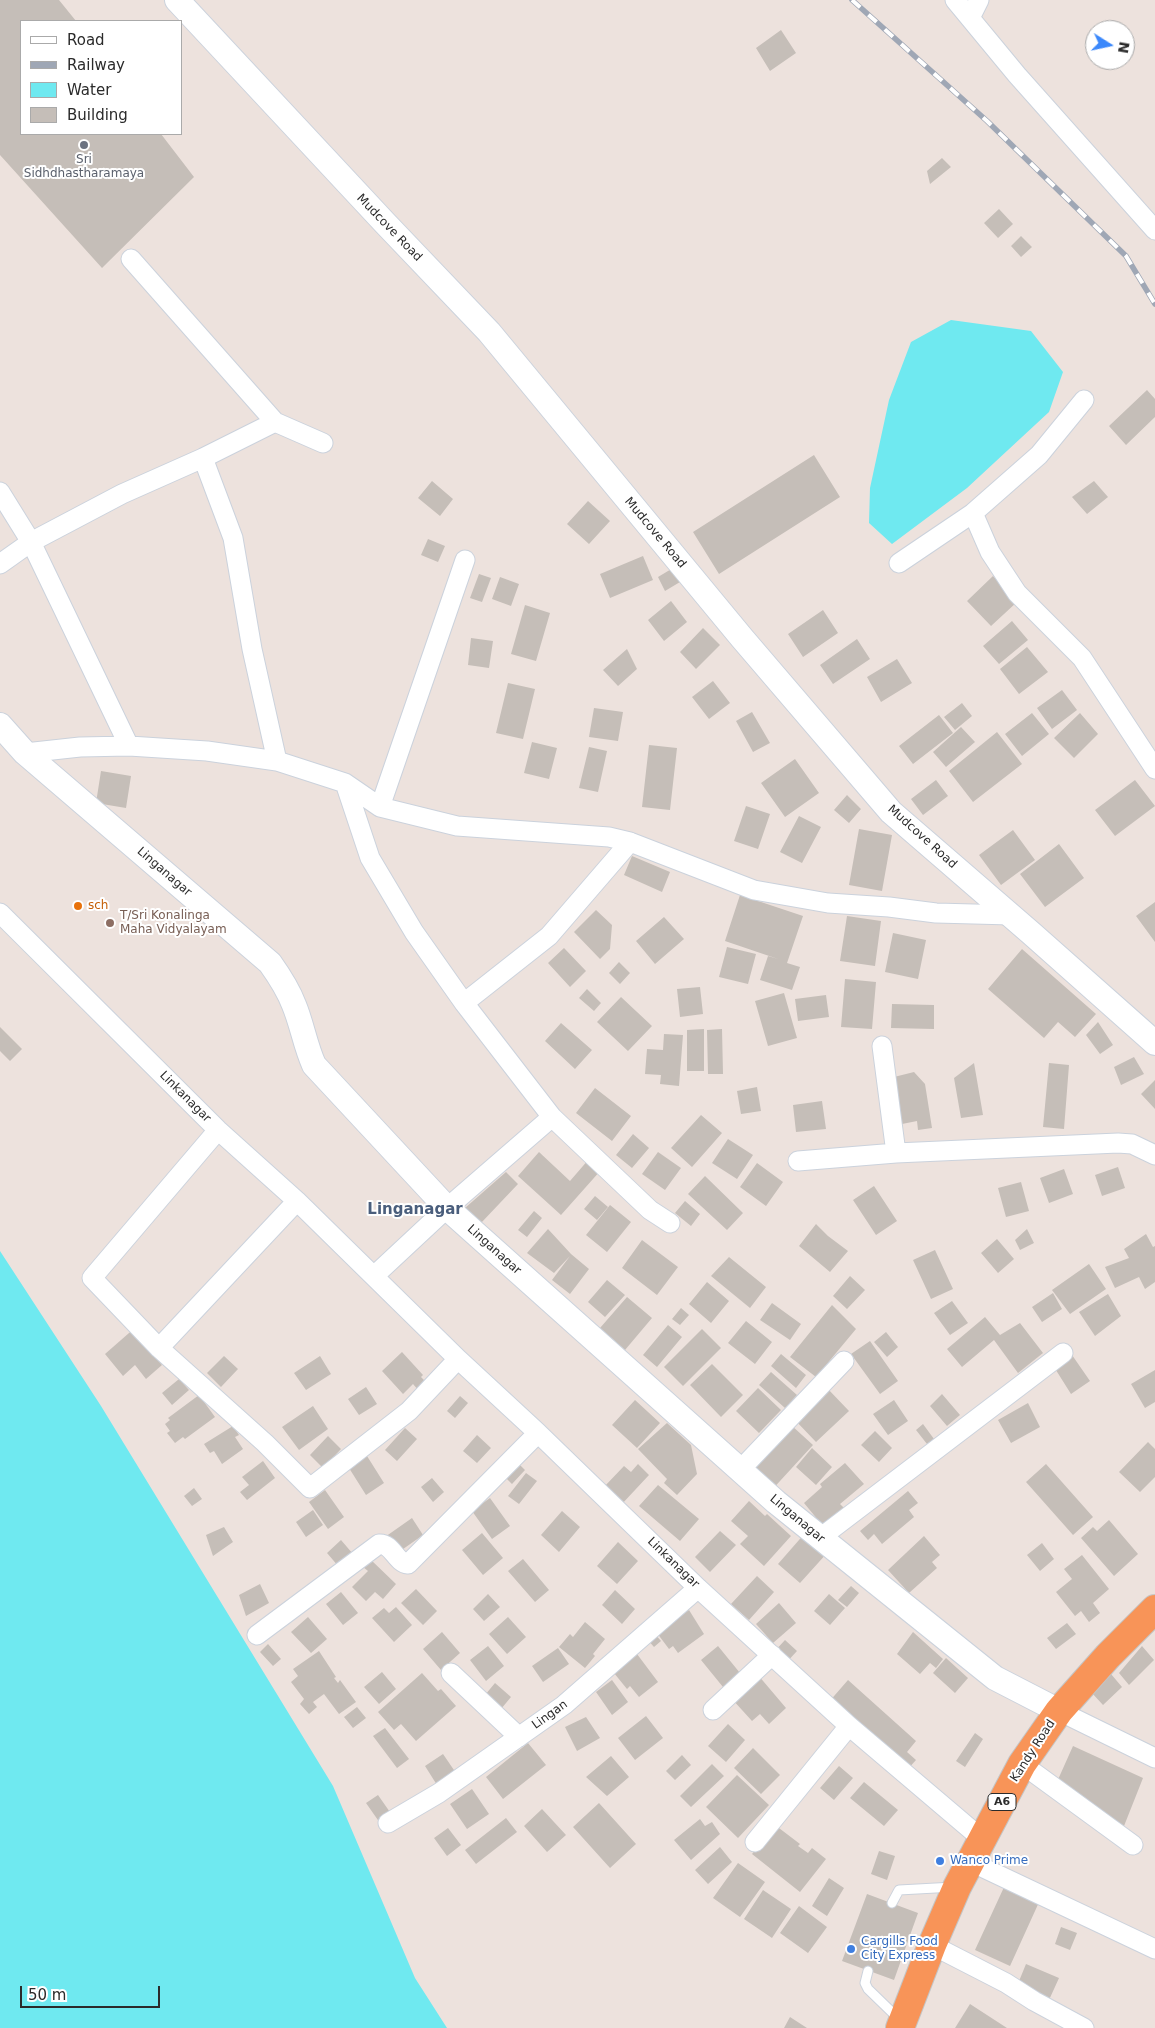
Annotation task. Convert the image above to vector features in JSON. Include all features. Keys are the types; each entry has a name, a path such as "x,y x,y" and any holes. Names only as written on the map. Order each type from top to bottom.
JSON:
{"highway":[{"name":"Kandy Road","path":"901,2025 957,1887 1022,1764 1059,1711 1108,1656 1155,1609"}],"street":[{"name":"Mudcove Road","path":"178,0 489,332 742,638 891,812 1155,1043"},
{"path":"955,0 1018,75 1155,230"},
{"path":"970,18 979,0"},
{"path":"131,259 275,422 323,443"},
{"path":"899,564 974,513 1039,455 1084,400"},
{"path":"0,564 31,542 122,494 203,458 275,422"},
{"path":"203,458 233,538 252,649 277,761"},
{"path":"0,492 31,542 129,746"},
{"path":"974,513 990,552 1017,593 1082,658 1155,769"},
{"path":"380,807 465,560"},
{"name":"Linganagar","path":"0,726 25,753 270,963 285,984 295,1006 306,1047 314,1065 447,1208 740,1470 820,1538 995,1678 1059,1711"},
{"path":"25,753 80,747 129,746 207,751 277,761 345,783 380,807 457,826 609,837 630,842 754,890 828,904 889,907 936,913 1011,916"},
{"path":"345,783 370,858 414,932 464,1003 552,1117 650,1210 670,1223"},
{"path":"464,1003 549,936 630,842"},
{"name":"Linkanagar","path":"0,913 218,1130 297,1201 458,1359 538,1433 698,1588 849,1726 976,1850 1155,1949"},
{"path":"882,1046 896,1153"},
{"path":"374,1276 447,1208 552,1117"},
{"path":"218,1130 92,1278 159,1348 265,1443 310,1488 408,1410 458,1359"},
{"path":"798,1162 896,1153 1118,1143 1132,1144 1155,1155"},
{"path":"159,1348 297,1201"},
{"path":"820,1538 1063,1353"},
{"path":"740,1470 844,1361"},
{"path":"258,1635 379,1544 386,1545 402,1562 408,1564 538,1433"},
{"name":"Lingan","path":"388,1823 440,1793 564,1705 698,1588"},
{"path":"713,1710 772,1655"},
{"path":"451,1673 519,1737"},
{"path":"1059,1711 1155,1758"},
{"path":"755,1842 849,1726"},
{"path":"1022,1764 1133,1845"},
{"path":"932,1945 1006,1983 1034,2001 1084,2028"}],"lane":[{"path":"892,1903 898,1890 957,1887"},
{"path":"868,1970 865,1983 868,1989 901,2025"}],"water":[{"path":"951,320 1031,331 1063,372 1049,412 967,488 892,544 869,523 870,488 889,400 911,342"},
{"path":"0,1251 101,1406 333,1786 415,1978 447,2028 0,2028"}],"building":[{"name":"Sri Sidhdhastharamaya","path":"0,0 59,0 75,20 20,20 20,135 162,135 194,177 102,268 0,155"},
{"path":"781,30 796,53 770,71 756,48"},
{"path":"942,158 951,167 930,184 927,171"},
{"path":"999,209 1013,224 998,238 984,223"},
{"path":"1021,236 1032,247 1021,257 1011,246"},
{"path":"1147,390 1155,399 1155,417 1126,445 1109,426"},
{"path":"814,455 840,497 719,574 693,532"},
{"path":"432,481 453,499 440,516 418,498"},
{"path":"1094,481 1108,497 1087,514 1072,497"},
{"path":"588,501 610,521 589,544 567,524"},
{"path":"428,539 445,546 438,562 421,555"},
{"path":"643,556 653,580 610,598 600,574"},
{"path":"673,568 680,582 665,591 658,577"},
{"path":"479,574 491,578 482,602 470,598"},
{"path":"993,576 1017,602 991,626 967,601"},
{"path":"500,577 519,584 511,606 492,599"},
{"path":"671,601 687,622 664,641 648,620"},
{"path":"525,605 550,613 536,661 511,654"},
{"path":"823,610 838,633 803,657 788,634"},
{"path":"1012,621 1028,640 999,664 983,646"},
{"path":"703,628 720,645 696,669 680,652"},
{"path":"471,638 493,641 489,668 468,665"},
{"path":"857,639 870,659 833,684 820,665"},
{"path":"1027,647 1048,672 1019,694 1000,669"},
{"path":"627,649 637,669 618,686 603,670"},
{"path":"897,659 912,683 881,702 867,677"},
{"path":"713,681 730,703 709,719 692,697"},
{"path":"508,683 535,689 523,739 496,733"},
{"path":"1062,690 1077,710 1052,729 1037,708"},
{"path":"962,703 972,716 955,730 944,717"},
{"path":"594,708 623,712 618,741 589,737"},
{"path":"752,712 770,743 753,752 736,721"},
{"path":"1032,713 1049,734 1022,756 1005,734"},
{"path":"1080,713 1098,734 1074,758 1054,738"},
{"path":"939,715 953,733 913,764 899,746"},
{"path":"961,727 975,742 946,767 933,752"},
{"path":"997,732 1022,764 973,802 949,771"},
{"path":"532,742 557,748 549,779 524,773"},
{"path":"649,745 677,748 670,810 642,807"},
{"path":"589,747 607,751 598,792 579,788"},
{"path":"795,759 819,793 785,817 761,783"},
{"path":"101,771 131,776 126,808 96,803"},
{"path":"936,780 948,796 923,815 911,799"},
{"path":"1135,780 1155,806 1115,836 1095,810"},
{"path":"847,795 861,809 849,823 834,810"},
{"path":"746,806 770,814 758,849 734,841"},
{"path":"799,816 821,827 802,863 780,852"},
{"path":"859,829 892,835 882,891 849,885"},
{"path":"1013,830 1035,860 1001,885 979,855"},
{"path":"1059,844 1084,878 1045,907 1020,874"},
{"path":"632,856 670,872 662,892 624,875"},
{"path":"740,895 803,916 787,963 800,967 792,990 760,980 768,956 778,959 725,941"},
{"path":"1155,902 1155,942 1136,916"},
{"path":"596,910 612,925 610,949 600,959 574,932"},
{"path":"847,916 881,921 875,966 840,961"},
{"path":"664,917 684,939 655,964 636,941"},
{"path":"893,933 926,940 918,979 885,972"},
{"path":"727,947 756,954 748,984 719,977"},
{"path":"564,948 586,971 570,987 548,963"},
{"path":"1022,949 1096,1014 1075,1037 1058,1022 1044,1038 988,989"},
{"path":"619,962 630,973 620,984 609,973"},
{"path":"845,979 876,982 872,1029 841,1027"},
{"path":"700,987 703,1014 680,1017 677,989"},
{"path":"587,989 601,1003 594,1011 579,998"},
{"path":"784,993 797,1038 768,1046 755,1001"},
{"path":"826,995 829,1017 798,1021 795,999"},
{"path":"621,997 652,1026 628,1051 597,1022"},
{"path":"892,1004 934,1005 934,1029 891,1028"},
{"path":"1098,1022 1113,1045 1100,1054 1086,1035"},
{"path":"561,1023 592,1050 575,1069 545,1041"},
{"path":"0,1027 22,1049 10,1061 0,1051"},
{"path":"704,1029 704,1071 687,1071 687,1030"},
{"path":"722,1029 723,1074 708,1074 707,1030"},
{"path":"664,1034 683,1035 679,1086 660,1084 661,1075 645,1074 647,1049 663,1050"},
{"path":"1134,1057 1144,1074 1121,1085 1114,1067"},
{"path":"974,1063 983,1115 961,1118 954,1078"},
{"path":"1049,1063 1069,1065 1064,1129 1043,1127"},
{"path":"914,1072 925,1084 932,1128 918,1130 917,1121 902,1124 894,1077"},
{"path":"1155,1080 1155,1109 1141,1094"},
{"path":"757,1087 761,1111 741,1114 737,1091"},
{"path":"595,1088 631,1116 612,1141 576,1113"},
{"path":"822,1101 826,1129 796,1132 793,1105"},
{"path":"701,1115 722,1133 692,1167 671,1148"},
{"path":"633,1134 649,1148 632,1168 616,1155"},
{"path":"728,1139 753,1155 737,1179 712,1163"},
{"path":"539,1152 570,1181 589,1159 601,1170 561,1215 518,1176"},
{"path":"658,1152 681,1168 665,1190 642,1174"},
{"path":"757,1163 783,1182 766,1206 740,1187"},
{"path":"1118,1167 1125,1188 1102,1196 1095,1175"},
{"path":"1064,1169 1073,1194 1049,1203 1040,1178"},
{"path":"506,1172 518,1184 481,1223 465,1208"},
{"path":"705,1176 743,1213 727,1230 688,1194"},
{"path":"1021,1182 1029,1211 1006,1217 998,1188"},
{"path":"874,1186 897,1221 876,1235 853,1200"},
{"path":"595,1196 608,1207 597,1220 584,1209"},
{"path":"685,1201 700,1214 691,1226 675,1213"},
{"path":"610,1205 631,1222 607,1252 586,1235"},
{"path":"534,1211 542,1218 527,1237 518,1230"},
{"path":"816,1224 848,1251 830,1272 799,1246"},
{"path":"548,1229 571,1254 589,1269 570,1294 552,1280 570,1256 554,1273 527,1253"},
{"path":"1027,1229 1034,1243 1020,1250 1015,1240"},
{"path":"1146,1234 1153,1247 1155,1246 1155,1282 1145,1289 1139,1277 1115,1288 1105,1267 1129,1258 1124,1249"},
{"path":"997,1239 1014,1259 998,1273 981,1253"},
{"path":"642,1240 678,1267 657,1295 622,1268"},
{"path":"935,1250 953,1289 931,1299 913,1260"},
{"path":"729,1257 766,1287 750,1308 711,1276"},
{"path":"1089,1264 1106,1289 1070,1314 1052,1290"},
{"path":"850,1276 865,1290 847,1309 833,1296"},
{"path":"607,1280 625,1295 605,1317 588,1302"},
{"path":"707,1282 729,1301 711,1323 689,1304"},
{"path":"1053,1293 1062,1309 1042,1322 1032,1307"},
{"path":"1108,1294 1121,1316 1095,1336 1079,1312"},
{"path":"627,1297 652,1318 625,1350 600,1328"},
{"path":"952,1301 968,1323 950,1335 934,1313"},
{"path":"772,1303 801,1324 790,1340 760,1320"},
{"path":"832,1305 856,1329 816,1377 790,1357"},
{"path":"681,1308 689,1315 680,1325 672,1319"},
{"path":"985,1317 1000,1335 1020,1323 1043,1353 1018,1373 994,1340 962,1367 947,1349"},
{"path":"746,1321 772,1342 755,1364 728,1343"},
{"path":"668,1325 682,1337 657,1367 643,1355"},
{"path":"137,1326 150,1351 162,1365 146,1379 135,1365 123,1376 105,1354"},
{"path":"702,1329 721,1348 683,1386 664,1367"},
{"path":"886,1332 898,1347 887,1357 874,1342"},
{"path":"870,1341 898,1381 880,1394 851,1354"},
{"path":"402,1352 423,1375 421,1377 427,1383 419,1391 413,1384 403,1394 382,1371"},
{"path":"781,1354 806,1375 796,1388 771,1366"},
{"path":"1072,1355 1090,1381 1071,1394 1054,1367"},
{"path":"224,1356 238,1369 221,1387 207,1373"},
{"path":"320,1356 331,1374 306,1390 294,1373"},
{"path":"712,1364 743,1395 721,1417 690,1385"},
{"path":"1155,1370 1155,1402 1145,1408 1131,1384"},
{"path":"771,1372 797,1395 785,1408 759,1385"},
{"path":"179,1379 189,1390 172,1405 162,1393"},
{"path":"366,1387 377,1404 359,1415 348,1399"},
{"path":"758,1388 781,1410 759,1433 736,1411"},
{"path":"827,1388 849,1411 816,1442 794,1419"},
{"path":"942,1394 960,1415 947,1426 930,1406"},
{"path":"199,1395 215,1417 185,1439 183,1437 175,1443 167,1433 170,1431 165,1424 170,1420 168,1418"},
{"path":"460,1396 468,1403 455,1418 447,1411"},
{"path":"635,1400 660,1423 637,1448 612,1425"},
{"path":"894,1400 908,1421 888,1435 873,1414"},
{"path":"1028,1403 1040,1427 1011,1443 998,1420"},
{"path":"313,1406 328,1429 299,1450 282,1427"},
{"path":"667,1423 691,1445 697,1474 677,1495 664,1483 667,1479 638,1449"},
{"path":"923,1424 934,1439 927,1444 916,1430"},
{"path":"791,1425 813,1445 769,1493 747,1473"},
{"path":"233,1426 239,1435 235,1437 243,1449 222,1464 214,1451 210,1453 204,1444"},
{"path":"405,1428 417,1439 397,1461 385,1450"},
{"path":"875,1431 892,1448 879,1462 861,1445"},
{"path":"477,1435 491,1448 477,1463 463,1451"},
{"path":"328,1436 341,1449 323,1468 310,1455"},
{"path":"1148,1442 1155,1449 1155,1477 1140,1492 1119,1472"},
{"path":"812,1448 832,1467 816,1485 796,1467"},
{"path":"367,1456 384,1483 366,1495 349,1468"},
{"path":"263,1461 275,1478 247,1500 240,1492 249,1485 242,1477"},
{"path":"518,1463 525,1470 512,1484 505,1477"},
{"path":"845,1463 864,1484 840,1504 844,1508 823,1526 804,1503 822,1487 820,1484"},
{"path":"638,1464 649,1475 621,1505 604,1487 624,1466 631,1472"},
{"path":"1046,1464 1093,1517 1073,1535 1026,1482"},
{"path":"526,1473 537,1481 519,1504 508,1496"},
{"path":"432,1478 444,1492 433,1502 421,1487"},
{"path":"658,1485 699,1519 680,1541 639,1506"},
{"path":"194,1488 202,1499 192,1506 184,1496"},
{"path":"325,1490 344,1517 328,1529 309,1502"},
{"path":"908,1491 918,1503 909,1510 914,1517 882,1544 874,1534 868,1540 860,1531"},
{"path":"490,1498 510,1526 492,1539 472,1511"},
{"path":"749,1501 765,1516 767,1514 791,1536 764,1566 740,1544 748,1536 731,1521"},
{"path":"313,1510 323,1525 306,1537 296,1522"},
{"path":"562,1511 580,1527 559,1552 541,1535"},
{"path":"412,1518 423,1535 396,1554 385,1537"},
{"path":"1109,1520 1138,1554 1114,1576 1081,1538 1093,1527 1097,1531"},
{"path":"224,1527 233,1542 213,1556 206,1535"},
{"path":"720,1531 736,1545 710,1572 695,1557"},
{"path":"806,1532 828,1552 800,1583 778,1564"},
{"path":"482,1533 503,1558 483,1575 462,1550"},
{"path":"924,1536 940,1555 932,1562 937,1568 909,1593 888,1570"},
{"path":"341,1540 353,1554 339,1567 327,1553"},
{"path":"618,1542 638,1561 617,1584 597,1566"},
{"path":"1042,1543 1054,1559 1040,1571 1027,1555"},
{"path":"1082,1555 1109,1589 1093,1603 1100,1613 1089,1622 1081,1611 1075,1616 1056,1592 1072,1579 1064,1569"},
{"path":"370,1559 396,1584 383,1599 375,1592 366,1601 352,1587 368,1571 363,1567"},
{"path":"523,1559 549,1590 535,1602 508,1571"},
{"path":"757,1576 774,1592 749,1620 731,1604"},
{"path":"260,1584 269,1603 246,1616 239,1595"},
{"path":"851,1586 859,1593 847,1607 838,1600"},
{"path":"416,1589 437,1611 423,1625 401,1603"},
{"path":"615,1590 635,1609 622,1624 602,1605"},
{"path":"341,1592 358,1613 343,1625 326,1604"},
{"path":"488,1594 500,1607 484,1621 473,1609"},
{"path":"829,1594 845,1608 830,1625 814,1611"},
{"path":"779,1603 796,1623 773,1643 756,1624"},
{"path":"396,1607 412,1625 394,1642 372,1618 384,1608 389,1613"},
{"path":"689,1610 704,1634 678,1653 673,1646 669,1649 657,1633"},
{"path":"308,1617 327,1639 311,1653 291,1632"},
{"path":"508,1617 526,1637 507,1654 489,1634"},
{"path":"585,1622 605,1639 585,1668 559,1647 570,1634 573,1637"},
{"path":"1067,1623 1076,1634 1056,1649 1047,1638"},
{"path":"442,1632 460,1653 441,1670 423,1649"},
{"path":"913,1632 943,1659 936,1668 930,1663 920,1674 897,1654"},
{"path":"654,1633 661,1641 654,1647 647,1639"},
{"path":"785,1640 797,1651 785,1664 773,1653"},
{"path":"268,1644 281,1659 273,1666 260,1652"},
{"path":"488,1646 504,1666 486,1681 470,1660"},
{"path":"718,1646 740,1673 723,1687 701,1660"},
{"path":"1142,1646 1154,1660 1129,1685 1119,1673"},
{"path":"558,1648 569,1664 543,1682 532,1666"},
{"path":"319,1651 336,1677 334,1678 338,1683 340,1680 356,1702 339,1714 324,1694 313,1702 317,1707 309,1714 300,1704 304,1699 291,1682 298,1676 293,1669"},
{"path":"637,1654 658,1682 639,1697 630,1686 627,1689 614,1673"},
{"path":"946,1658 968,1678 955,1693 933,1673"},
{"path":"382,1672 396,1689 379,1704 364,1687"},
{"path":"422,1673 438,1691 441,1689 456,1706 416,1741 401,1724 394,1730 378,1712"},
{"path":"1111,1674 1122,1687 1103,1705 1091,1692"},
{"path":"758,1675 786,1708 769,1724 760,1714 752,1721 732,1699"},
{"path":"612,1680 628,1702 612,1715 596,1692"},
{"path":"848,1680 916,1741 907,1752 916,1760 907,1770 828,1703"},
{"path":"495,1683 511,1697 501,1709 485,1695"},
{"path":"357,1707 366,1718 353,1728 344,1717"},
{"path":"646,1716 663,1738 635,1760 618,1738"},
{"path":"586,1717 600,1738 577,1751 565,1727"},
{"path":"728,1724 745,1740 726,1762 708,1746"},
{"path":"385,1728 409,1759 397,1768 373,1736"},
{"path":"975,1733 983,1739 965,1767 956,1761"},
{"path":"528,1743 546,1765 503,1799 486,1777"},
{"path":"1073,1746 1143,1778 1124,1826 1052,1793"},
{"path":"753,1748 780,1775 761,1794 734,1768"},
{"path":"443,1754 456,1773 437,1785 425,1766"},
{"path":"682,1755 691,1765 675,1780 666,1771"},
{"path":"611,1756 629,1777 607,1796 586,1777"},
{"path":"712,1764 724,1776 691,1807 680,1796"},
{"path":"839,1766 853,1778 834,1800 820,1788"},
{"path":"737,1775 769,1805 738,1838 706,1807"},
{"path":"864,1782 898,1810 884,1826 850,1798"},
{"path":"472,1789 489,1814 467,1829 450,1804"},
{"path":"378,1795 392,1815 380,1823 366,1803"},
{"path":"599,1803 636,1844 610,1868 573,1827"},
{"path":"542,1809 566,1835 547,1852 524,1826"},
{"path":"506,1818 517,1832 476,1864 465,1850"},
{"path":"700,1819 705,1826 712,1822 720,1834 691,1860 674,1840"},
{"path":"775,1825 800,1844 798,1846 808,1853 812,1848 826,1859 800,1892 752,1854"},
{"path":"448,1828 461,1845 447,1856 434,1838"},
{"path":"720,1847 732,1862 708,1884 695,1870"},
{"path":"879,1851 895,1856 887,1880 871,1874"},
{"path":"738,1863 765,1882 740,1917 713,1898"},
{"path":"829,1878 844,1888 827,1916 812,1906"},
{"path":"1005,1885 1040,1900 1010,1966 975,1950"},
{"path":"763,1890 791,1909 772,1938 744,1919"},
{"path":"867,1894 918,1913 894,1980 842,1961"},
{"path":"799,1906 827,1927 808,1953 780,1933"},
{"path":"1061,1927 1077,1933 1070,1950 1055,1944"},
{"path":"1026,1964 1059,1978 1049,2000 1017,1986"},
{"path":"970,2004 1007,2028 955,2028"},
{"path":"790,2017 807,2028 784,2028"}],"railway":[{"path":"852,0 987,121 1126,256 1155,304"}],"place":[{"name":"Sri Sidhdhastharamaya","path":"84,145"},
{"name":"sch","path":"78,906"},
{"name":"T/Sri Konalinga Maha Vidyalayam","path":"110,923"},
{"name":"Wanco Prime","path":"940,1861"},
{"name":"Cargills Food City Express","path":"851,1949"}],"district":[{"name":"Linganagar","path":"415,1210"}]}
